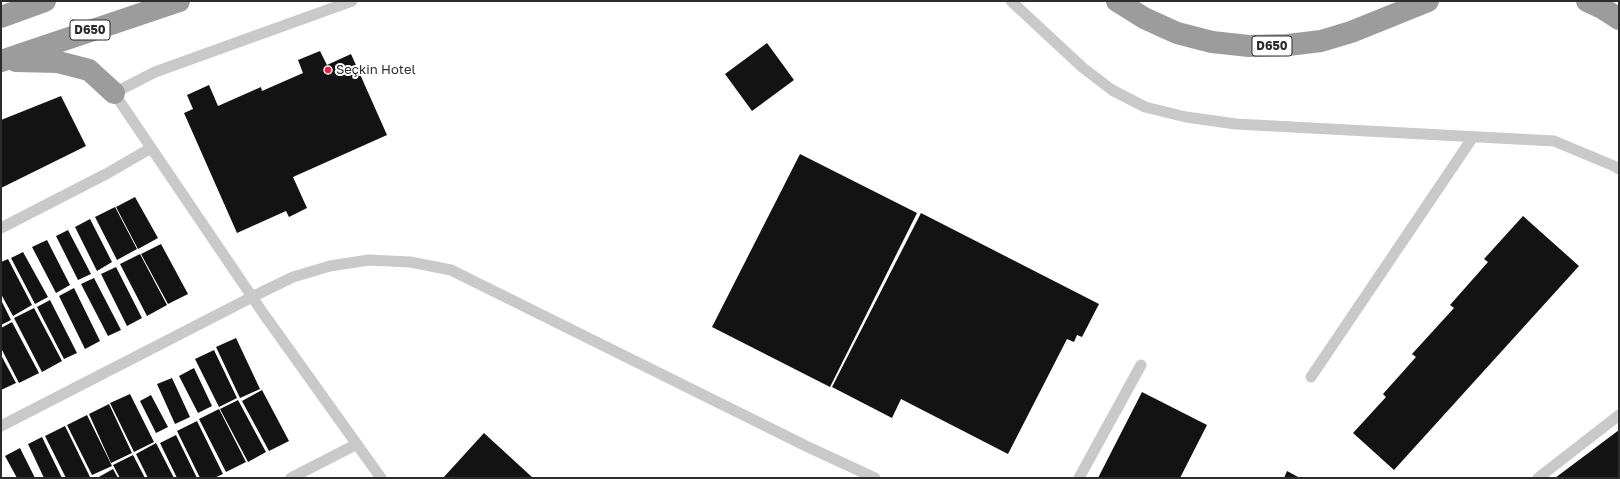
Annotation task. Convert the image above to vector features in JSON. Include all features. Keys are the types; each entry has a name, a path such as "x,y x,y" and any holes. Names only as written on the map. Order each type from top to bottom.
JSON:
{"highway":[{"path":"1,17 45,1"},
{"name":"D650","path":"1,61 179,1"},
{"name":"D650","path":"1117,1 1144,18 1177,34 1212,42 1249,46 1288,45 1320,41 1351,32 1428,1"},
{"path":"1587,1 1602,8 1619,19"},
{"path":"1,61 58,62 89,70 114,93"}],"lane":[{"path":"352,1 155,72 114,93 252,297 381,478"},
{"path":"1011,1 1082,67 1112,90 1145,107 1186,117 1236,124 1554,141 1619,169"},
{"path":"1311,376 1473,137"},
{"path":"1,228 108,173 151,148"},
{"path":"1,426 293,277 330,266 369,260 410,262 451,270 806,446 875,478"},
{"path":"1079,478 1141,365"},
{"path":"1538,478 1619,416"},
{"path":"291,478 357,444"}],"building":[{"path":"767,43 794,80 752,111 725,74"},
{"path":"320,51 327,65 351,54 387,135 293,177 307,208 289,217 286,211 237,233 184,113 193,109 187,95 209,85 218,106 261,87 262,91 303,73 298,60"},
{"path":"61,96 86,146 1,188 1,120"},
{"path":"800,154 917,213 830,387 712,327"},
{"path":"135,197 158,238 138,249 116,207"},
{"path":"115,207 137,249 117,260 95,217"},
{"path":"921,213 1099,304 1082,337 1077,335 1074,342 1067,339 1008,454 901,399 892,418 832,387"},
{"path":"1523,216 1579,266 1394,470 1353,433 1386,397 1383,394 1416,357 1412,354 1454,308 1450,305 1488,262 1484,259"},
{"path":"90,219 112,262 97,271 75,227"},
{"path":"68,230 91,274 78,280 56,236"},
{"path":"47,240 70,285 56,293 32,247"},
{"path":"161,244 188,294 168,304 141,254"},
{"path":"23,252 48,297 35,304 11,258"},
{"path":"140,254 167,305 147,316 120,264"},
{"path":"8,259 32,305 13,316 1,294 1,262"},
{"path":"116,267 142,318 127,326 101,274"},
{"path":"94,278 121,330 108,336 81,284"},
{"path":"74,288 100,341 85,349 59,296"},
{"path":"1,300 11,320 1,325"},
{"path":"50,300 77,353 64,359 37,307"},
{"path":"34,308 62,361 42,372 14,318"},
{"path":"12,322 39,373 19,383 1,348 1,328"},
{"path":"236,338 260,389 240,398 216,347"},
{"path":"214,350 237,398 219,407 195,359"},
{"path":"1,355 16,383 1,390"},
{"path":"194,368 212,406 198,413 179,376"},
{"path":"172,378 190,417 175,424 157,384"},
{"path":"262,390 289,441 269,451 242,401"},
{"path":"1142,392 1207,425 1180,478 1098,478"},
{"path":"130,394 154,442 134,452 110,403"},
{"path":"151,395 168,427 156,433 140,401"},
{"path":"238,400 266,452 248,462 220,409"},
{"path":"109,404 132,453 111,463 89,414"},
{"path":"219,409 246,462 226,472 199,419"},
{"path":"87,415 112,466 92,475 67,425"},
{"path":"197,421 223,474 214,478 200,478 177,431"},
{"path":"65,426 90,477 88,478 66,478 45,436"},
{"path":"1619,430 1619,478 1555,478"},
{"path":"484,433 533,478 443,478"},
{"path":"176,435 197,478 177,478 160,443"},
{"path":"42,437 62,478 44,478 28,444"},
{"path":"156,443 174,478 148,478 136,454"},
{"path":"20,448 35,478 17,478 5,456"},
{"path":"133,455 145,478 120,478 113,465"},
{"path":"113,469 118,478 97,478"},
{"path":"1287,471 1300,478 1284,478"}],"place":[{"name":"Seçkin Hotel","path":"328,70"}]}
